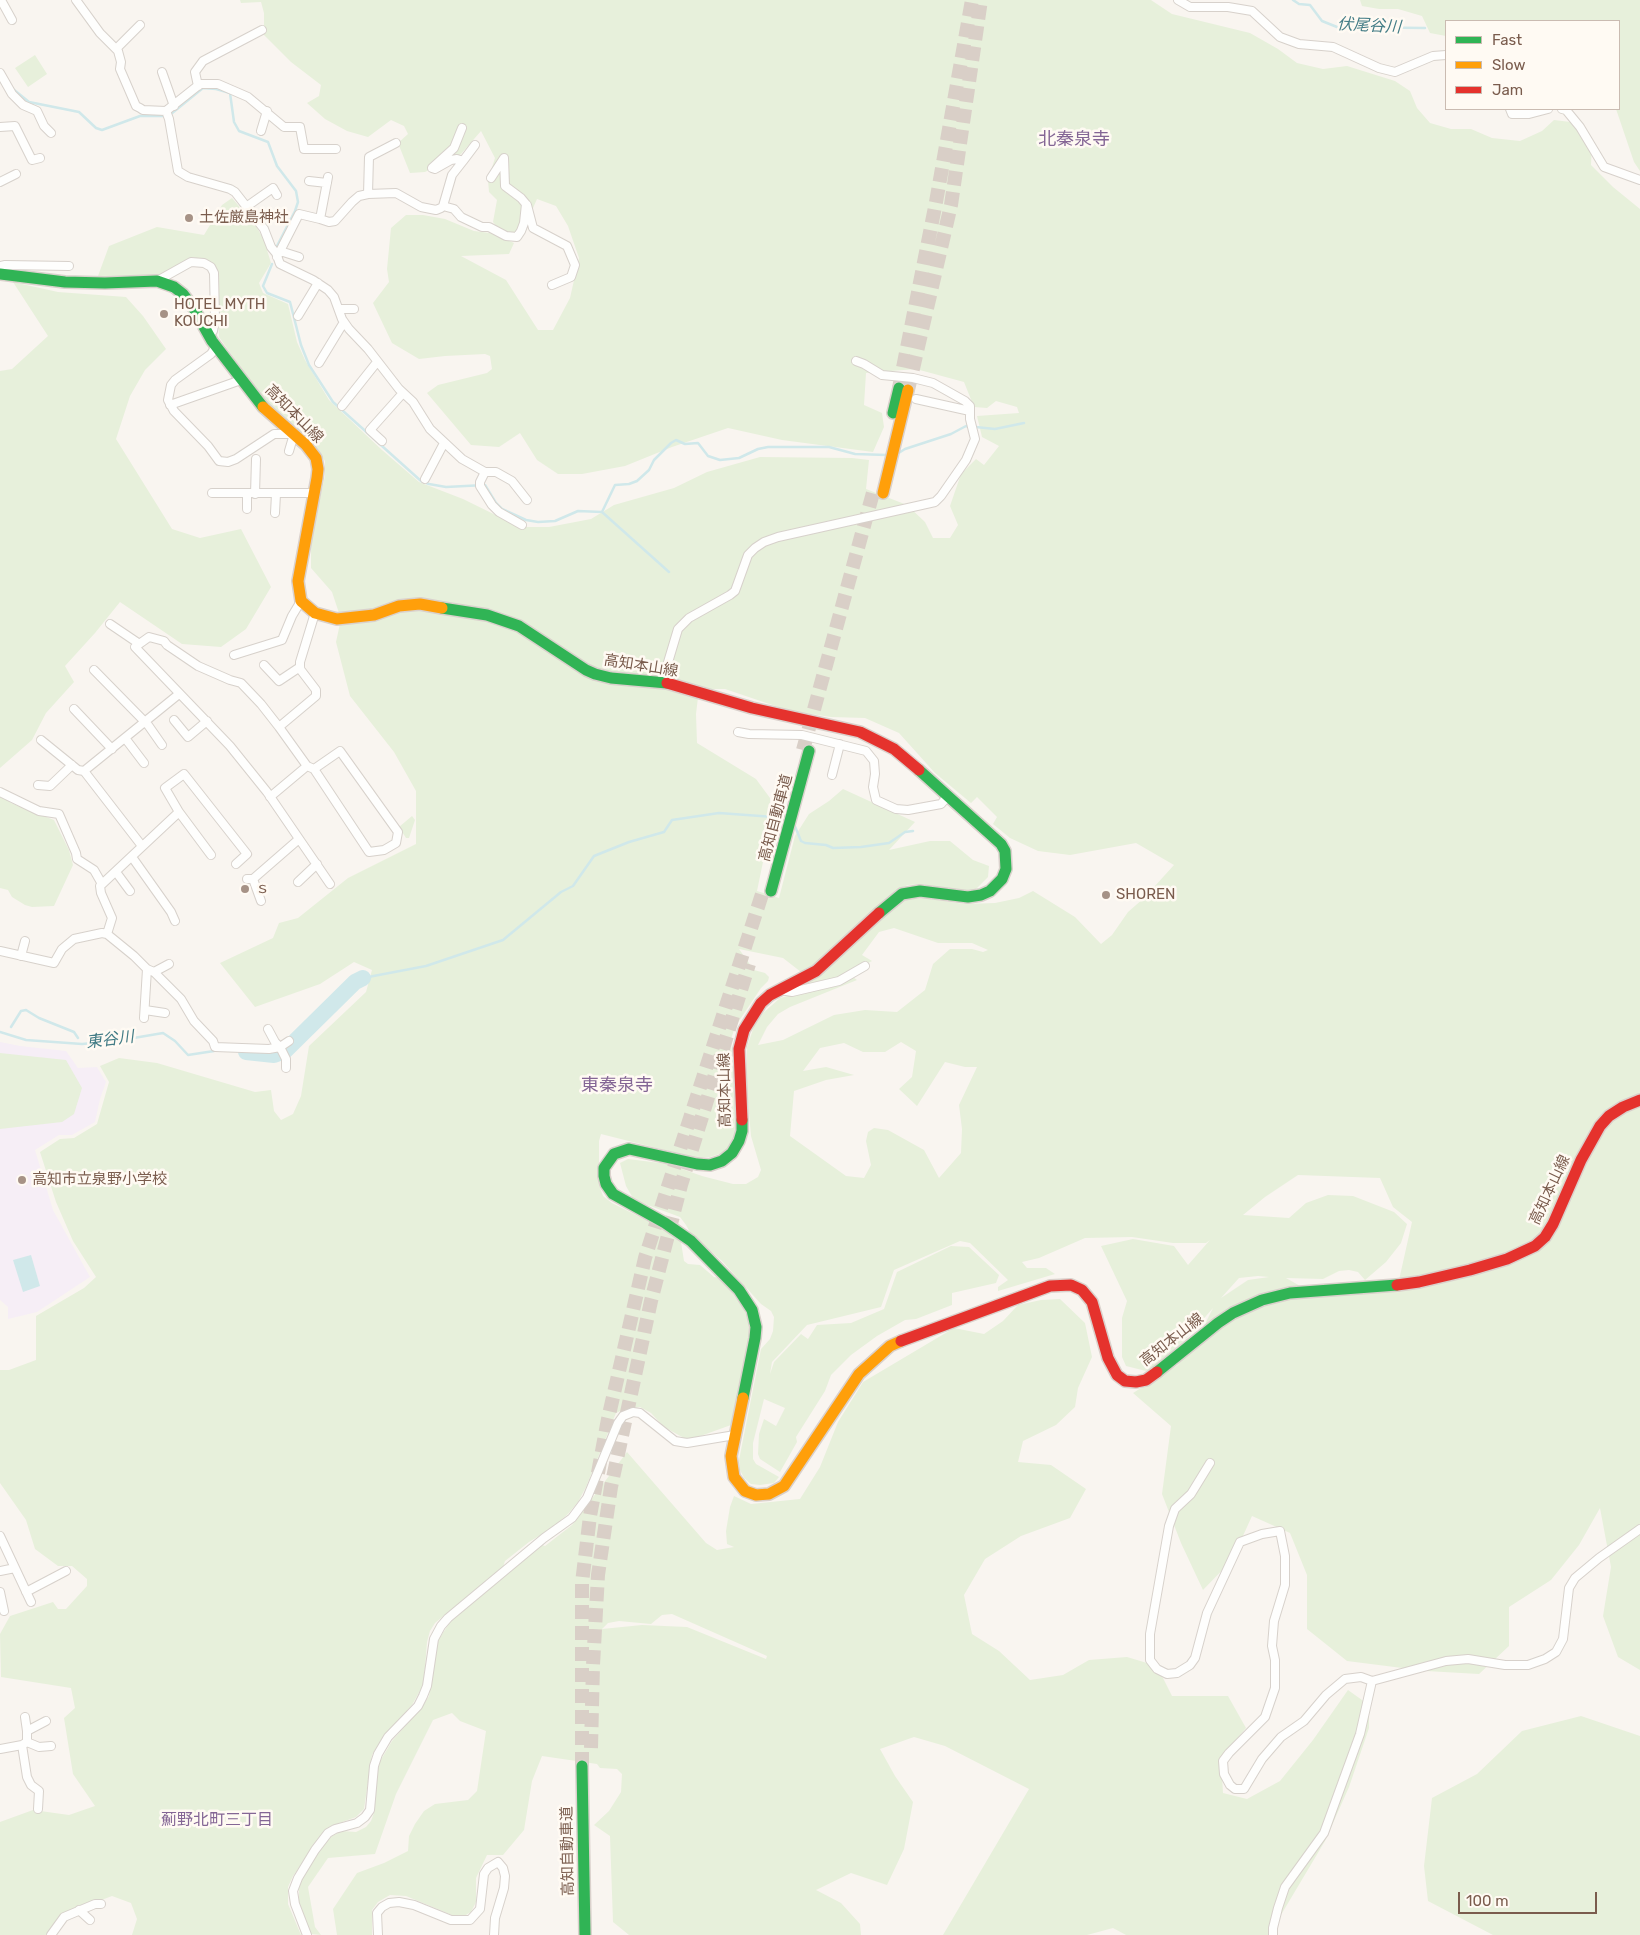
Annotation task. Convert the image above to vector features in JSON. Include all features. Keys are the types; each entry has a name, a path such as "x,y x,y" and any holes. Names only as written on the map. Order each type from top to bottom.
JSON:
{"main road":[{"name":"高知本山線","path":"0,274 65,282 157,281 174,287 183,294 216,346 263,408 309,449 317,463 317,478 299,571 298,592 301,601 315,613 337,619 357,618 374,615 399,606 420,604 486,615 519,626 595,674 611,678 664,682 752,708 860,732 894,749 991,833 1005,851 1006,869 998,883 990,891 968,897 920,891 902,894 816,971 770,994 754,1011 741,1038 738,1049 742,1131 739,1142 732,1153 722,1161 710,1165 697,1164 630,1149 614,1154 610,1157 604,1168 606,1184 613,1194 691,1241 733,1283 752,1310 756,1327 755,1338 734,1434 731,1463 734,1477 745,1491 756,1495 774,1493 784,1486 859,1374 890,1346 924,1331 1050,1286 1071,1285 1082,1290 1088,1296 1092,1302 1113,1369 1125,1381 1136,1382 1146,1380 1233,1313 1262,1300 1290,1293 1367,1288 1419,1282 1507,1259 1535,1246 1545,1237 1559,1213 1581,1160 1600,1126 1609,1116 1623,1107 1640,1100"},
{"path":"878,491 908,393"},
{"name":"高知自動車道","path":"768,890 805,754"},
{"name":"高知自動車道","path":"585,1935 586,1766 593,1935"}],"street":[{"path":"1,0 12,20"},
{"path":"76,0 100,33 116,49 120,56 120,69 136,106 143,110 166,111 200,84 218,84 248,97 284,127 300,127 304,149 336,149"},
{"path":"1178,0 1190,7 1252,11 1280,37 1299,44 1333,47 1379,68 1395,72 1433,56 1445,55"},
{"path":"116,49 140,26"},
{"path":"198,86 195,72 203,62 262,30"},
{"path":"162,72 174,106"},
{"path":"0,73 12,94 23,105 37,112 44,126 51,133"},
{"path":"1510,110 1512,114 1529,114 1544,110"},
{"path":"1566,110 1580,127 1604,167 1640,180"},
{"path":"166,111 178,171 188,177 235,192 264,229 270,247 278,254 282,266 318,283 334,297 344,322 403,393 413,402 430,429 462,459 485,472 496,472 512,480 527,500"},
{"path":"261,131 267,111"},
{"path":"0,127 15,126 32,160 40,158"},
{"path":"462,128 454,148 432,168 435,169 451,160 457,159 462,161"},
{"path":"368,194 369,157 396,143"},
{"path":"444,206 452,175 475,145"},
{"path":"491,178 504,158 505,186 526,204 533,228 567,246 574,266 571,277 552,285"},
{"path":"0,182 16,174"},
{"path":"309,181 328,180 320,220"},
{"path":"246,207 273,188 277,194"},
{"path":"278,254 299,214 329,222 335,221 359,196 368,194 396,194 421,208 436,210 444,206 454,209 461,217 489,227 506,236 514,237 523,228 526,204"},
{"path":"278,254 299,258"},
{"path":"157,281 192,262 204,263 210,267 214,273 215,320 213,331 208,334"},
{"path":"0,266 69,266"},
{"path":"298,316 318,283"},
{"path":"339,309 354,308"},
{"path":"319,363 344,322"},
{"path":"216,346 211,354 175,380 168,400 174,411 208,446 219,461 228,462 236,459 274,434 294,434 290,451"},
{"path":"664,682 678,629 689,618 730,595 734,590 748,555 755,548 778,536 934,502 941,496 966,460 975,439 970,406 962,398 933,383 913,378 882,375 856,361"},
{"path":"342,406 377,362"},
{"path":"170,405 241,380"},
{"path":"382,440 370,430 403,393"},
{"path":"908,393 970,415"},
{"path":"425,479 444,443"},
{"path":"247,509 256,459"},
{"path":"485,472 480,484 495,508 522,525"},
{"path":"212,493 313,494"},
{"path":"276,494 276,513"},
{"path":"234,655 282,640 292,616 301,601"},
{"path":"279,727 316,696 316,690 303,675 300,667 315,613"},
{"path":"110,624 138,643"},
{"path":"270,797 310,768 340,751 398,832 396,843 384,850 369,852 310,768 279,727 241,683 198,666 168,646 164,641 149,637 138,643 135,647 136,649 230,746 270,797 330,884"},
{"path":"272,643 274,653"},
{"path":"264,665 279,681 300,667"},
{"path":"94,670 144,722 162,745"},
{"path":"84,771 180,694"},
{"path":"74,709 112,749"},
{"path":"174,720 188,737 207,721"},
{"path":"738,732 802,735 866,751 874,761 876,768 873,787 876,800 896,810 908,810 941,804 948,796"},
{"path":"125,738 144,763"},
{"path":"41,740 78,770 84,771 142,846"},
{"path":"832,775 840,744"},
{"path":"38,785 50,786 72,765"},
{"path":"210,855 179,812 165,788 184,774 247,854 236,864"},
{"path":"0,792 39,812 59,814 77,859 94,870 102,884 101,893 112,918 107,934"},
{"path":"102,884 179,812"},
{"path":"261,901 250,879 299,839"},
{"path":"132,857 171,912 175,921"},
{"path":"298,882 317,864"},
{"path":"116,872 130,891"},
{"path":"0,951 54,963 62,949 74,939 102,933 107,934 151,970 181,999 194,1020 213,1041 215,1047 269,1049 280,1047 289,1041"},
{"path":"21,956 25,941"},
{"path":"151,970 169,964"},
{"path":"778,990 792,992 834,982 865,966"},
{"path":"151,970 145,1014 165,1013"},
{"path":"268,1029 286,1059 286,1068"},
{"path":"307,1935 294,1904 293,1891 298,1878 328,1833 335,1829 358,1823 370,1810 374,1766 378,1754 388,1737 418,1706 423,1696 427,1686 434,1639 441,1626 448,1618 544,1538 572,1518 587,1498 618,1423 624,1416 633,1412 640,1413 675,1441 687,1443 734,1434"},
{"path":"1210,1462 1191,1494 1175,1509 1170,1526 1150,1634 1150,1660 1157,1669 1167,1674 1177,1673 1190,1665 1196,1658 1207,1613 1240,1542 1262,1534 1280,1531 1286,1556 1286,1585 1274,1621 1272,1646 1275,1660 1275,1688 1265,1717 1229,1752 1223,1761 1224,1774 1230,1786 1235,1789 1244,1789 1262,1760 1281,1737 1304,1720 1326,1695 1345,1679 1361,1677 1372,1681 1446,1661 1468,1659 1505,1665 1528,1665 1545,1659 1556,1652 1563,1639 1569,1588 1575,1578 1599,1558 1640,1529"},
{"path":"0,1536 31,1602"},
{"path":"0,1571 15,1568"},
{"path":"26,1592 66,1571"},
{"path":"0,1592 4,1611"},
{"path":"1273,1935 1272,1928 1286,1887 1324,1833 1360,1734 1372,1681"},
{"path":"25,1717 27,1731 24,1744 26,1777 31,1785 39,1791 38,1809"},
{"path":"27,1731 46,1721"},
{"path":"0,1749 24,1744 39,1747 51,1746"},
{"path":"378,1935 377,1913 389,1903 399,1902 414,1905 451,1920 470,1920 480,1909 484,1874 488,1868 498,1862 503,1868 505,1876 504,1888 495,1918 494,1935"},
{"path":"51,1935 64,1917 100,1904"},
{"path":"79,1910 90,1920"}],"shaded area":[{"name":"高知市立泉野小学校","path":"0,1042 66,1051 78,1068 97,1067 106,1082 95,1122 72,1135 59,1135 35,1150 53,1210 90,1277 37,1312 8,1319 8,1307 0,1300"}],"green space":[{"path":"240,0 1151,0 1172,14 1250,33 1278,49 1297,63 1323,69 1347,66 1395,81 1410,91 1417,108 1430,123 1451,129 1471,129 1492,138 1520,141 1542,131 1554,120 1579,123 1592,139 1591,165 1613,187 1640,209 1640,1670 1618,1657 1603,1616 1611,1567 1600,1508 1579,1545 1551,1580 1509,1607 1509,1646 1479,1674 1426,1671 1347,1661 1307,1629 1307,1575 1290,1533 1252,1516 1232,1560 1203,1590 1181,1543 1162,1494 1171,1426 1133,1393 1178,1365 1203,1328 1213,1308 1186,1339 1159,1364 1146,1371 1126,1366 1122,1357 1122,1318 1127,1301 1101,1246 1133,1239 1174,1246 1188,1265 1210,1240 1206,1243 1173,1243 1132,1237 1085,1238 1039,1258 1022,1262 1027,1268 1046,1268 1055,1274 998,1291 998,1287 1008,1280 970,1243 960,1241 894,1270 881,1307 807,1325 772,1362 770,1374 774,1362 801,1334 808,1339 817,1325 851,1323 884,1309 897,1272 951,1246 969,1247 999,1275 996,1283 952,1293 952,1305 916,1319 905,1320 877,1336 851,1355 831,1375 825,1391 796,1437 797,1442 780,1472 760,1459 758,1454 759,1434 764,1419 776,1426 785,1408 764,1399 753,1443 753,1459 756,1464 779,1477 774,1483 760,1485 751,1484 744,1478 740,1470 739,1460 761,1349 770,1339 773,1331 774,1317 771,1311 761,1304 722,1261 691,1234 680,1217 634,1200 626,1186 620,1163 628,1159 668,1164 733,1184 746,1184 758,1177 761,1170 751,1136 747,1091 747,1047 754,1026 763,1013 780,998 853,977 857,980 790,1007 778,1014 767,1027 758,1045 783,1040 834,1015 865,1010 897,1012 925,990 933,964 950,949 972,949 983,952 988,950 972,943 938,943 894,928 879,932 862,955 872,961 841,977 797,988 822,974 895,906 903,901 924,898 964,904 995,903 1019,898 1033,891 1075,917 1101,944 1112,935 1128,912 1144,898 1174,865 1136,843 1070,855 1038,851 1010,838 993,824 997,817 977,797 971,803 935,773 899,733 865,718 831,717 790,711 725,689 699,689 696,714 697,743 756,779 770,798 770,828 757,891 779,898 795,836 809,814 843,789 915,822 889,850 930,841 950,841 973,860 989,866 988,877 975,890 954,890 922,884 908,885 896,890 815,965 801,972 783,958 739,949 754,970 765,973 769,977 735,1027 731,1039 736,1126 735,1136 731,1145 723,1153 710,1157 692,1157 601,1134 599,1141 599,1185 603,1196 612,1203 666,1230 681,1242 684,1261 688,1264 700,1265 714,1277 721,1278 744,1309 749,1324 749,1340 731,1425 695,1438 684,1438 664,1427 651,1413 640,1407 625,1409 616,1413 586,1487 578,1502 568,1514 552,1528 529,1542 505,1561 503,1567 435,1623 430,1631 427,1642 424,1681 421,1689 412,1705 382,1739 372,1755 364,1809 356,1817 334,1825 323,1834 293,1876 288,1887 288,1904 301,1935 132,1935 137,1919 131,1903 112,1896 78,1909 48,1935 0,1935 0,1822 33,1810 69,1815 95,1806 73,1774 64,1718 75,1708 71,1688 1,1677 0,1634 10,1616 53,1602 58,1609 66,1609 87,1586 87,1579 72,1566 58,1566 35,1549 26,1520 0,1483 0,1370 9,1370 36,1360 36,1316 84,1288 96,1277 73,1241 56,1202 40,1152 60,1139 74,1138 97,1124 109,1082 100,1066 119,1058 157,1063 255,1092 271,1090 274,1111 281,1120 293,1114 301,1096 309,1046 366,992 372,970 354,962 320,984 255,1007 220,963 273,938 279,923 298,918 348,878 416,844 416,791 394,752 350,696 336,642 341,619 332,592 311,568 311,538 325,476 325,461 316,448 298,429 274,411 259,394 219,337 217,269 209,261 192,257 162,275 98,276 109,246 157,227 204,235 222,205 232,198 256,226 264,240 271,263 259,283 263,293 288,304 297,342 305,360 329,400 419,482 463,499 520,527 549,527 591,519 614,505 674,488 707,472 760,457 852,458 869,460 866,489 907,505 925,522 933,538 950,538 958,525 950,506 961,474 976,459 984,465 999,446 982,437 977,416 1019,413 1017,407 996,401 987,408 974,407 964,382 916,369 866,373 864,405 882,413 884,427 873,452 782,440 728,428 672,447 625,466 582,474 558,474 537,460 520,433 499,447 471,445 427,393 438,385 487,373 492,369 490,356 485,354 419,359 392,343 373,303 389,282 387,269 391,228 406,215 423,215 445,219 474,231 490,233 514,243 509,254 461,256 506,280 538,330 553,330 570,298 579,258 568,226 556,206 537,199 526,224 516,234 507,234 497,227 493,222 497,200 489,192 488,180 495,158 481,131 461,154 425,172 410,173 398,143 408,134 404,126 391,120 368,137 347,131 325,119 307,103 319,96 321,85 291,62 264,35 264,13 261,2 241,3","holes":["901,1042 916,1051 912,1077 899,1089 917,1106 945,1062 965,1067 977,1067 959,1105 962,1129 961,1153 939,1178 924,1150 888,1130 874,1128 868,1132 866,1141 871,1165 864,1178 846,1176 790,1136 794,1091 826,1080 854,1075 826,1067 803,1071 820,1048 844,1043 863,1052 885,1052","1298,1175 1380,1178 1393,1207 1412,1222 1397,1289 1309,1291 1286,1278 1323,1279 1339,1271 1349,1270 1358,1272 1365,1280 1386,1262 1401,1243 1407,1224 1394,1212 1353,1196 1328,1195 1306,1203 1289,1218 1243,1215 1265,1197","1258,1276 1269,1277 1248,1280 1221,1298 1239,1278"]},
{"path":"1360,0 1640,0 1640,171 1634,162 1616,110 1620,110 1620,20 1445,20 1445,36 1430,33 1422,16 1398,9 1379,9 1362,6"},
{"path":"35,55 47,74 28,87 15,68"},
{"path":"13,282 58,292 126,297 143,316 166,349 145,370 130,396 116,439 172,529 200,538 241,529 271,587 246,629 221,647 182,644 120,602 65,666 74,682 46,713 32,740 0,768 0,371 12,369 48,336"},
{"path":"0,794 11,803 54,820 69,850 73,865 54,906 32,907 25,905 12,897 8,890 0,888"},
{"path":"412,816 415,820 409,838 406,838 399,827"},
{"path":"0,1053 66,1060 82,1088 74,1114 62,1122 0,1129"},
{"path":"1060,1299 1085,1323 1092,1357 1078,1388 1075,1407 1056,1425 1023,1441 1018,1462 1051,1465 1086,1489 1070,1518 1021,1536 985,1559 964,1595 972,1634 999,1651 1030,1680 1063,1675 1089,1660 1127,1657 1157,1666 1172,1696 1228,1696 1246,1728 1221,1758 1223,1793 1247,1799 1280,1781 1313,1740 1348,1690 1369,1705 1369,1728 1349,1787 1325,1841 1269,1935 1126,1935 1113,1928 1087,1935 943,1935 1029,1789 945,1746 914,1737 880,1749 895,1776 913,1802 904,1849 887,1885 851,1873 816,1890 841,1903 860,1924 861,1935 629,1935 613,1922 610,1836 594,1825 609,1811 621,1792 622,1774 617,1769 600,1768 597,1764 542,1756 532,1781 524,1830 503,1855 487,1855 476,1878 476,1902 471,1912 464,1916 452,1915 406,1896 390,1895 378,1902 372,1910 372,1935 337,1935 333,1909 357,1873 384,1863 408,1851 409,1836 424,1811 435,1804 468,1800 477,1791 486,1731 460,1721 452,1713 433,1720 396,1794 375,1854 328,1858 308,1887 315,1927 321,1935 311,1934 299,1906 299,1886 306,1870 332,1836 342,1831 356,1832 366,1827 371,1821 375,1810 375,1790 379,1763 392,1741 422,1707 429,1696 434,1657 439,1639 452,1619 542,1545 545,1546 572,1525 627,1452 706,1543 717,1550 734,1547 727,1544 726,1531 734,1496 751,1504 800,1499 820,1467 838,1422 863,1382 954,1328 984,1334 1003,1321 1018,1305 1041,1300","holes":["672,1614 767,1656 766,1659 687,1627 642,1625 602,1629 608,1623 619,1621 651,1624 662,1615"]},
{"path":"1581,1716 1640,1736 1640,1935 1493,1935 1428,1901 1424,1866 1432,1798 1477,1774 1522,1731"}],"water":[{"path":"31,1255 40,1286 23,1292 13,1260"}],"waterway":[{"name":"伏尾谷川","path":"1293,0 1299,4 1310,5 1322,21 1337,27 1425,28"},
{"path":"13,89 29,102 79,112 96,128 102,130 140,116 171,114 203,88 230,93 234,122 239,131 268,142 277,166 296,191 298,202 295,211 277,246"},
{"path":"272,264 263,286 267,293 290,302 301,345 309,365 333,402 421,481 446,487 485,485 502,509 526,520 538,522 555,521 578,511 602,512 615,485 629,484 637,481 649,470 654,460 676,440 685,444 698,443 708,456 720,460 739,458 758,449 768,447 829,447 855,454 887,455"},
{"path":"897,454 905,449 951,434 966,426 995,429 1024,423"},
{"path":"602,512 669,572"},
{"path":"363,978 426,966 503,940 561,892 573,886 594,856 629,842 664,832 672,820 719,813 774,817 786,822"},
{"path":"794,824 801,841 833,848 889,843 905,832 913,831"},
{"name":"東谷川","path":"246,1052 274,1055 285,1051 355,982 363,978"},
{"path":"11,1027 21,1011 26,1010 39,1018 74,1032 78,1038"},
{"name":"東谷川","path":"0,1032 26,1040 82,1044 116,1041 163,1033 175,1041 188,1055 214,1051"}],"tunnel":[{"path":"899,388 936,202 972,0"},
{"path":"908,390 951,205 981,0"},
{"path":"803,750 874,489"},
{"path":"582,1766 582,1583 590,1516 608,1419 645,1258 764,888"},
{"path":"591,1748 598,1575 611,1487 651,1301 681,1185 749,964"}],"traffic: fast":[{"path":"0,274 65,282 157,281 174,287 183,294 193,307 212,341 263,407"},
{"path":"893,413 899,388"},
{"path":"442,608 487,615 519,626 595,674 611,678 667,683"},
{"path":"771,891 809,751"},
{"path":"879,913 902,894 920,891 968,897 981,895 990,891 1002,879 1006,869 1005,851 1001,844 919,770"},
{"path":"742,1120 742,1131 739,1141 732,1153 722,1161 710,1165 697,1164 629,1149 614,1154 604,1168 604,1176 606,1184 613,1194 665,1223 691,1241 739,1290 752,1310 756,1327 755,1338 743,1398"},
{"path":"1157,1372 1218,1323 1233,1313 1262,1300 1290,1293 1397,1285"},
{"path":"582,1766 585,1935"}],"traffic: slow":[{"path":"883,493 908,390"},
{"path":"263,407 306,445 316,458 317,478 298,581 301,601 315,613 337,619 374,615 399,606 420,604 442,608"},
{"path":"743,1398 731,1456 734,1477 745,1491 756,1495 769,1494 784,1486 859,1374 890,1346 901,1341"}],"traffic: jam":[{"path":"667,683 752,708 860,732 894,749 919,770"},
{"path":"742,1120 739,1049 744,1030 761,1003 770,995 816,971 879,913"},
{"path":"1397,1285 1470,1270 1507,1259 1535,1246 1545,1237 1553,1224 1581,1160 1600,1126 1609,1116 1623,1107 1640,1100"},
{"path":"901,1341 1050,1286 1071,1285 1082,1290 1092,1302 1108,1358 1117,1375 1125,1381 1136,1382 1146,1380 1157,1372"}],"place":[{"name":"土佐厳島神社","path":"189,218"},
{"name":"HOTEL MYTH KOUCHI","path":"164,314"},
{"name":"ｓ","path":"245,889"},
{"name":"SHOREN","path":"1106,895"},
{"name":"高知市立泉野小学校","path":"22,1180"}],"district":[{"name":"北秦泉寺","path":"1074,140"},
{"name":"東秦泉寺","path":"617,1086"},
{"name":"薊野北町三丁目","path":"217,1820"}]}
